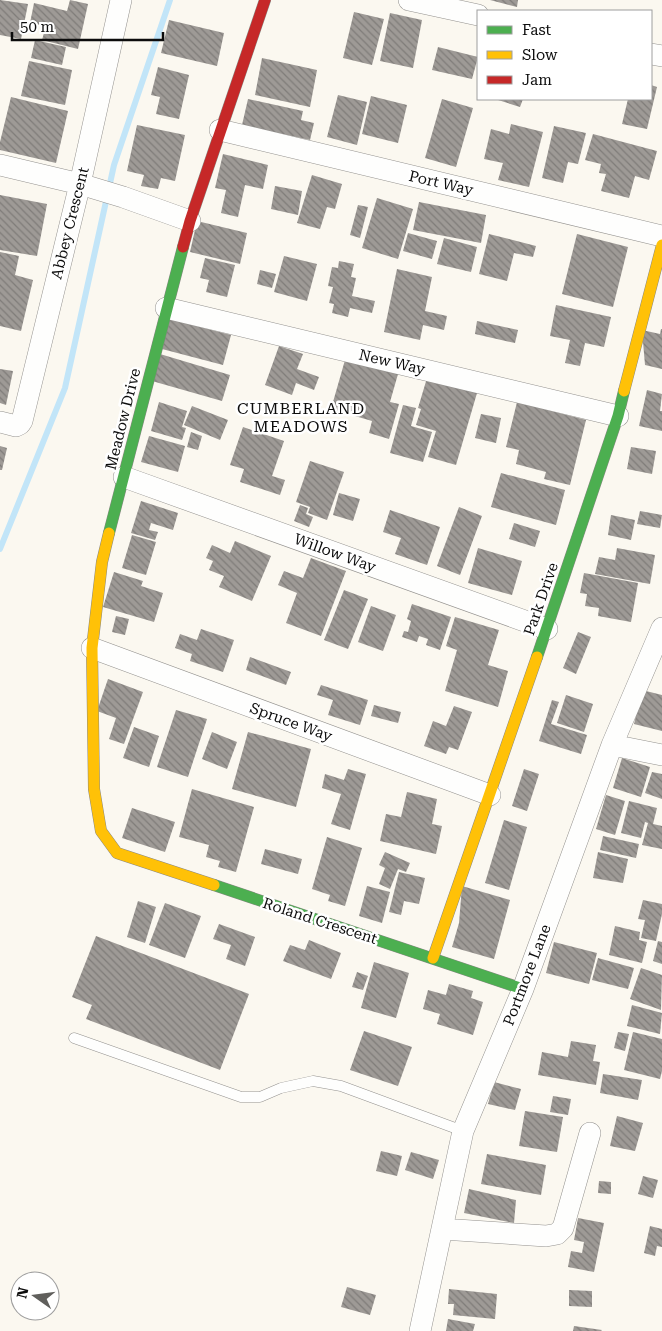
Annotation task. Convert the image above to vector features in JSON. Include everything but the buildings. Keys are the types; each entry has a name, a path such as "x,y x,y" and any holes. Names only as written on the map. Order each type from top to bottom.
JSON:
{"street":[{"name":"Abbey Crescent","path":"0,422 16,426 22,421 80,184 121,0"},
{"name":"Meadow Drive","path":"117,853 102,831 94,789 92,648 102,562 190,221 265,0"},
{"path":"409,0 450,4 477,16"},
{"name":"Port Way","path":"220,130 662,236"},
{"path":"0,165 80,184 124,197 190,221"},
{"name":"Park Drive","path":"433,958 547,630 618,416 662,245"},
{"name":"New Way","path":"166,308 618,416"},
{"name":"Willow Way","path":"124,477 547,630"},
{"name":"Portmore Lane","path":"420,1331 463,1131 523,989 612,745 662,628"},
{"name":"Spruce Way","path":"92,648 490,795"},
{"path":"612,745 662,755"},
{"name":"Roland Crescent","path":"117,853 523,989"},
{"path":"442,1229 546,1236 557,1234 564,1228 590,1133"}],"lane":[{"path":"74,1038 241,1097 260,1097 281,1088 312,1081 341,1086 463,1131"}],"waterway":[{"path":"0,549 65,388 114,165 170,0"}],"traffic: fast":[{"path":"109,533 183,247"},
{"path":"537,657 618,416 624,391"},
{"path":"214,885 523,989"}],"traffic: slow":[{"path":"624,391 662,245"},
{"path":"109,533 102,562 92,648 94,789 101,831 117,853 214,885"},
{"path":"433,958 537,657"}],"traffic: jam":[{"path":"183,247 190,221 265,0"}],"district":[{"name":"CUMBERLAND MEADOWS","path":"301,417"}]}
